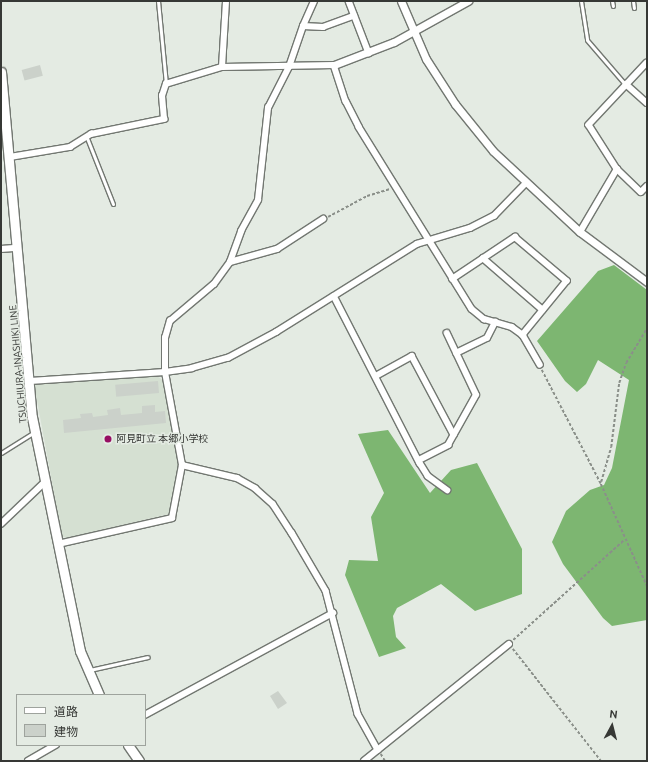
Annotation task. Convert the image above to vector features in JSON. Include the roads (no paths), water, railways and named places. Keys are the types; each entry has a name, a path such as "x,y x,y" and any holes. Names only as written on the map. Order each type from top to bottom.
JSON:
{"main road":[{"name":"TSUCHIURA-INASHIKI LINE","path":"1,72 35,431 80,650 99,694"},
{"path":"129,746 139,761"}],"street":[{"path":"222,67 226,1"},
{"path":"58,544 172,518 182,465 165,372 165,338 170,321 214,284 230,262 241,231 258,200 268,108 289,67 303,26 314,1"},
{"path":"349,1 369,53"},
{"path":"401,1 426,59 455,104 493,151 580,232 647,282"},
{"path":"10,157 70,147 87,138 91,134 164,119 162,96 166,84 222,67 334,65 369,53 413,31 457,3 468,1"},
{"path":"303,26 323,27 354,16"},
{"path":"647,63 589,124 618,169 641,192 647,186"},
{"path":"334,65 346,101 359,127 398,186 452,279 472,309 484,319 512,327 523,335 540,364"},
{"path":"626,84 647,103"},
{"path":"580,232 618,169"},
{"path":"30,381 165,372 192,368 228,358 276,332 417,244 429,239 470,228 494,216 526,183"},
{"path":"230,262 277,250 323,219"},
{"path":"452,279 515,237 567,281 523,335"},
{"path":"1,249 17,248"},
{"path":"483,258 543,310"},
{"path":"334,296 428,476 447,490"},
{"path":"456,353 487,338 495,322"},
{"path":"419,460 448,445 476,395 446,334"},
{"path":"376,376 412,356 454,435"},
{"path":"182,465 237,478 255,488 273,504 308,558 326,592 333,613 357,709 378,750"},
{"path":"1,524 46,481"},
{"path":"146,714 333,613"},
{"path":"364,761 509,644"},
{"path":"28,761 54,746"}],"lane":[{"path":"158,1 166,84"},
{"path":"581,1 587,40 626,84"},
{"path":"612,1 613,6"},
{"path":"633,1 634,8"},
{"path":"87,138 113,204"},
{"path":"1,453 35,431"},
{"path":"88,670 148,657"}],"place":[{"name":"阿見町立 本郷小学校","path":"108,439"}]}
